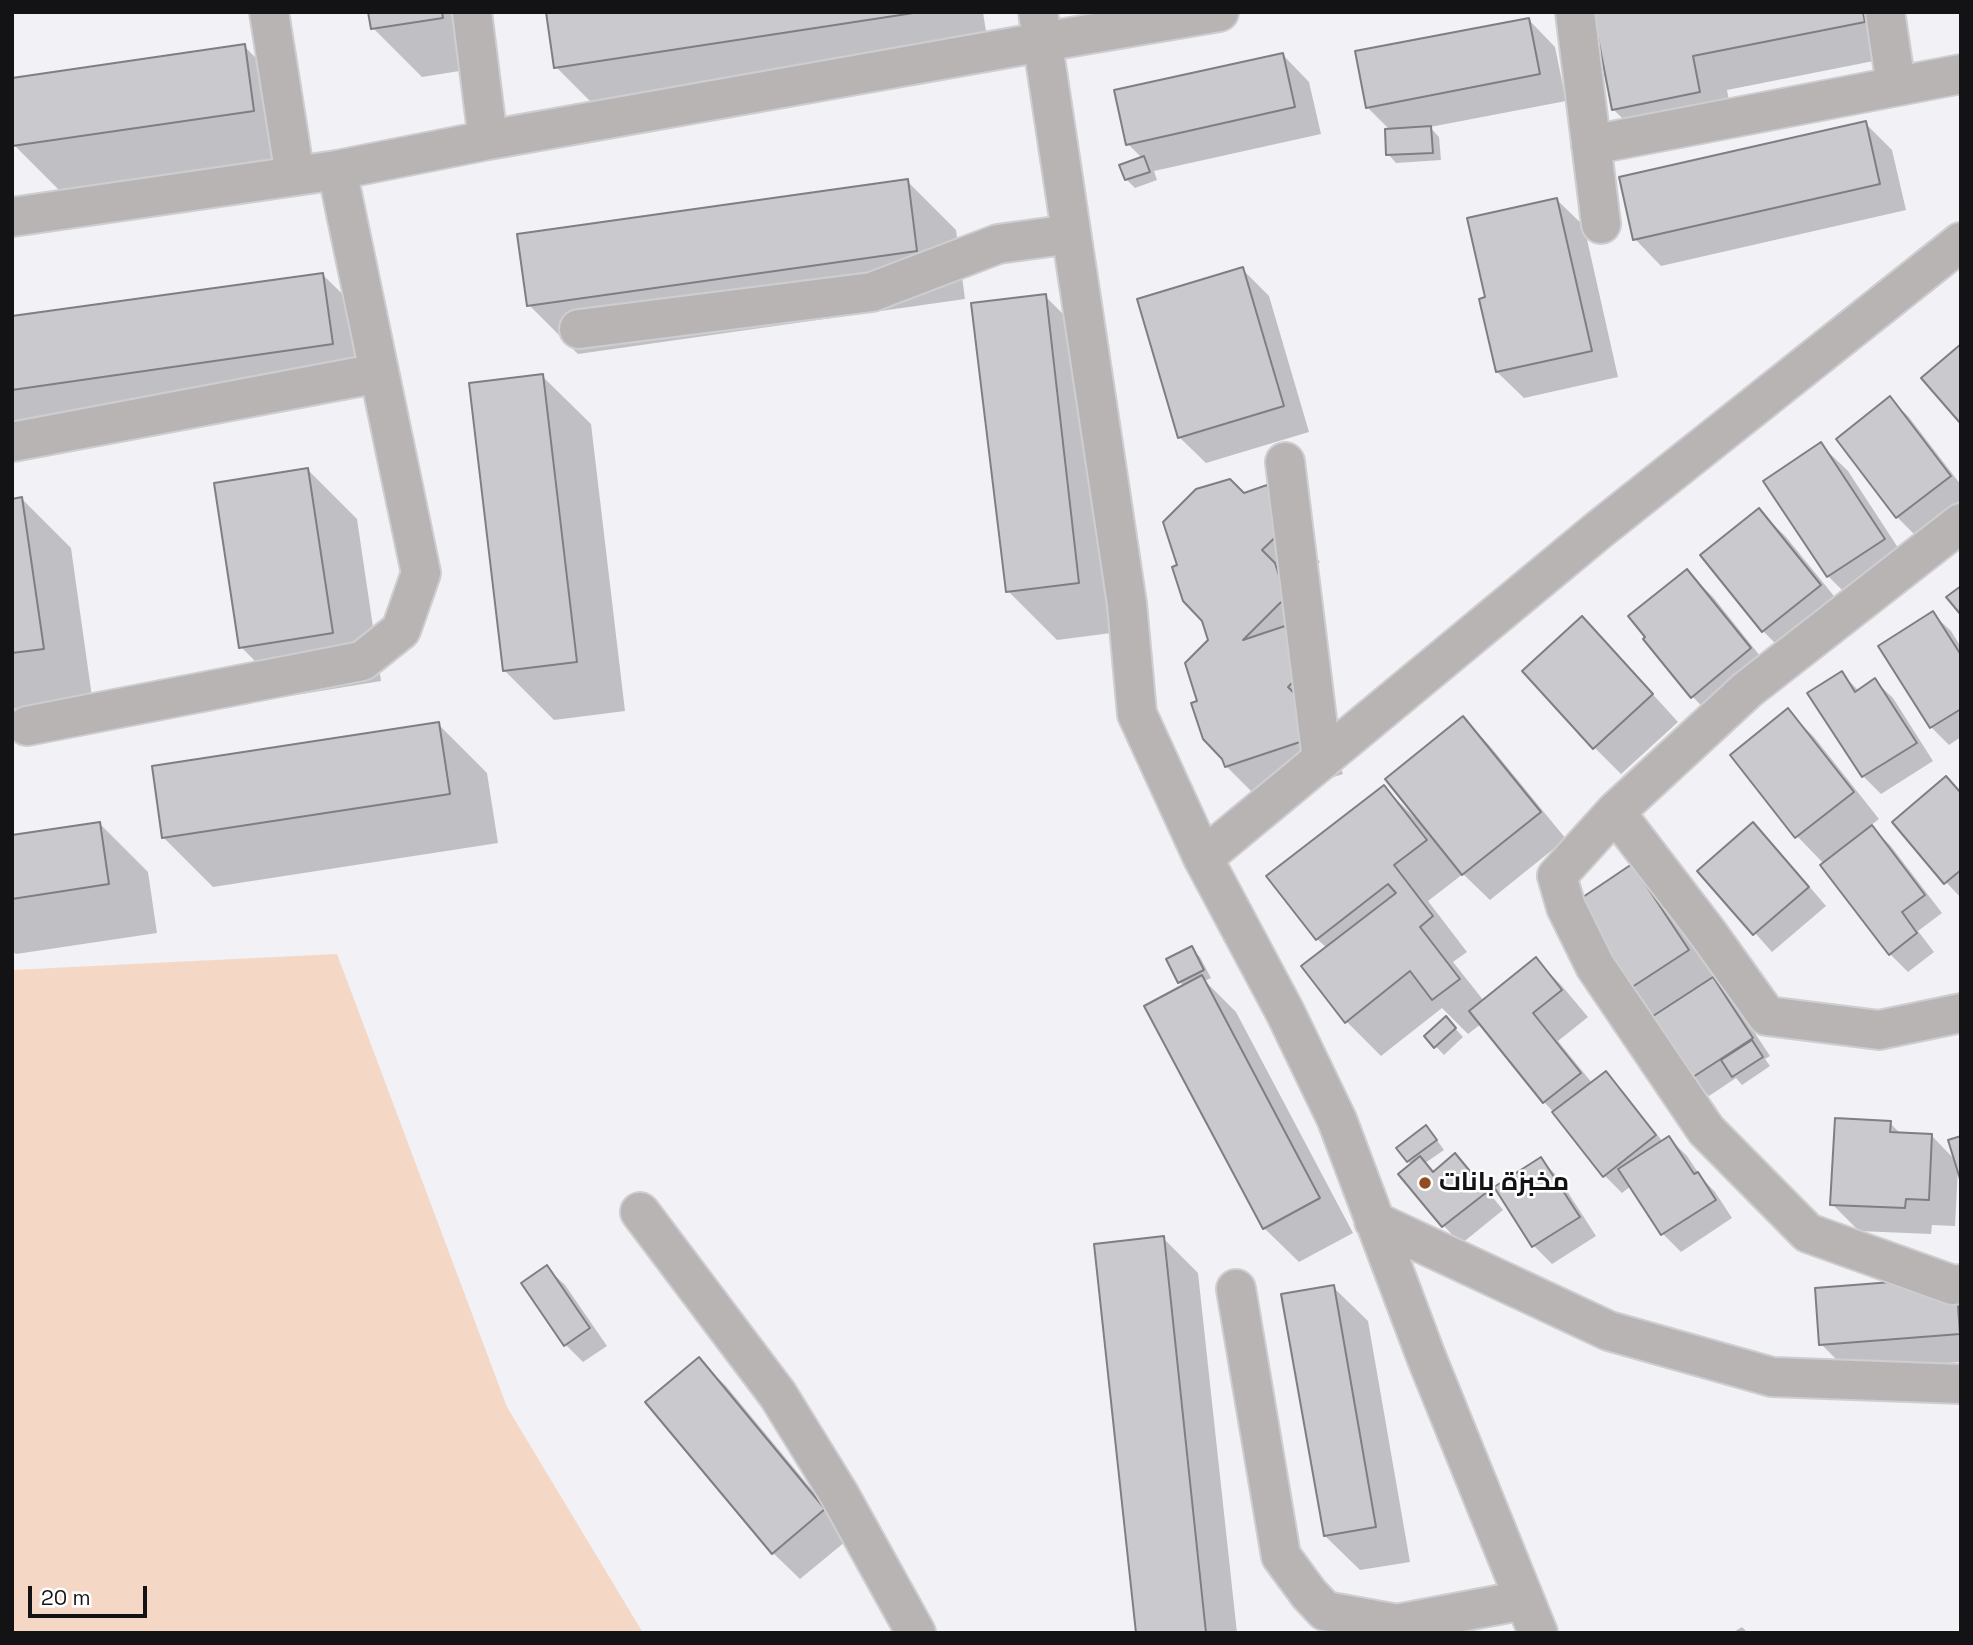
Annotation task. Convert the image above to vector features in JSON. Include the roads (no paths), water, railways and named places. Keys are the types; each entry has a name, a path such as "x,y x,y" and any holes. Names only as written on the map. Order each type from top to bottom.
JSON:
{"street":[{"path":"269,12 295,176"},
{"path":"472,12 488,140"},
{"path":"12,217 337,170 1040,27 1219,12"},
{"path":"1575,12 1601,224"},
{"path":"1885,12 1896,85"},
{"path":"1040,27 1127,604 1137,715 1203,858 1285,1012 1337,1120 1427,1359 1531,1616 1398,1628 1325,1611 1281,1556 1236,1289"},
{"path":"1591,145 1961,74"},
{"path":"27,726 362,661 401,630 421,573 337,170"},
{"path":"579,329 872,292 998,244 1071,233"},
{"path":"1203,858 1601,529 1961,242"},
{"path":"12,442 379,373"},
{"path":"1285,462 1322,760"},
{"path":"1961,523 1747,690 1615,812 1557,876 1566,907 1595,965 1706,1129 1808,1233 1953,1284 1961,1284"},
{"path":"1615,812 1707,932 1767,1017 1879,1030 1961,1013"},
{"path":"640,1212 778,1395 839,1494 916,1633"},
{"path":"1374,1221 1609,1331 1772,1377 1961,1384"}],"place":[{"name":"مخبزة بانات","path":"1425,1183"}]}
